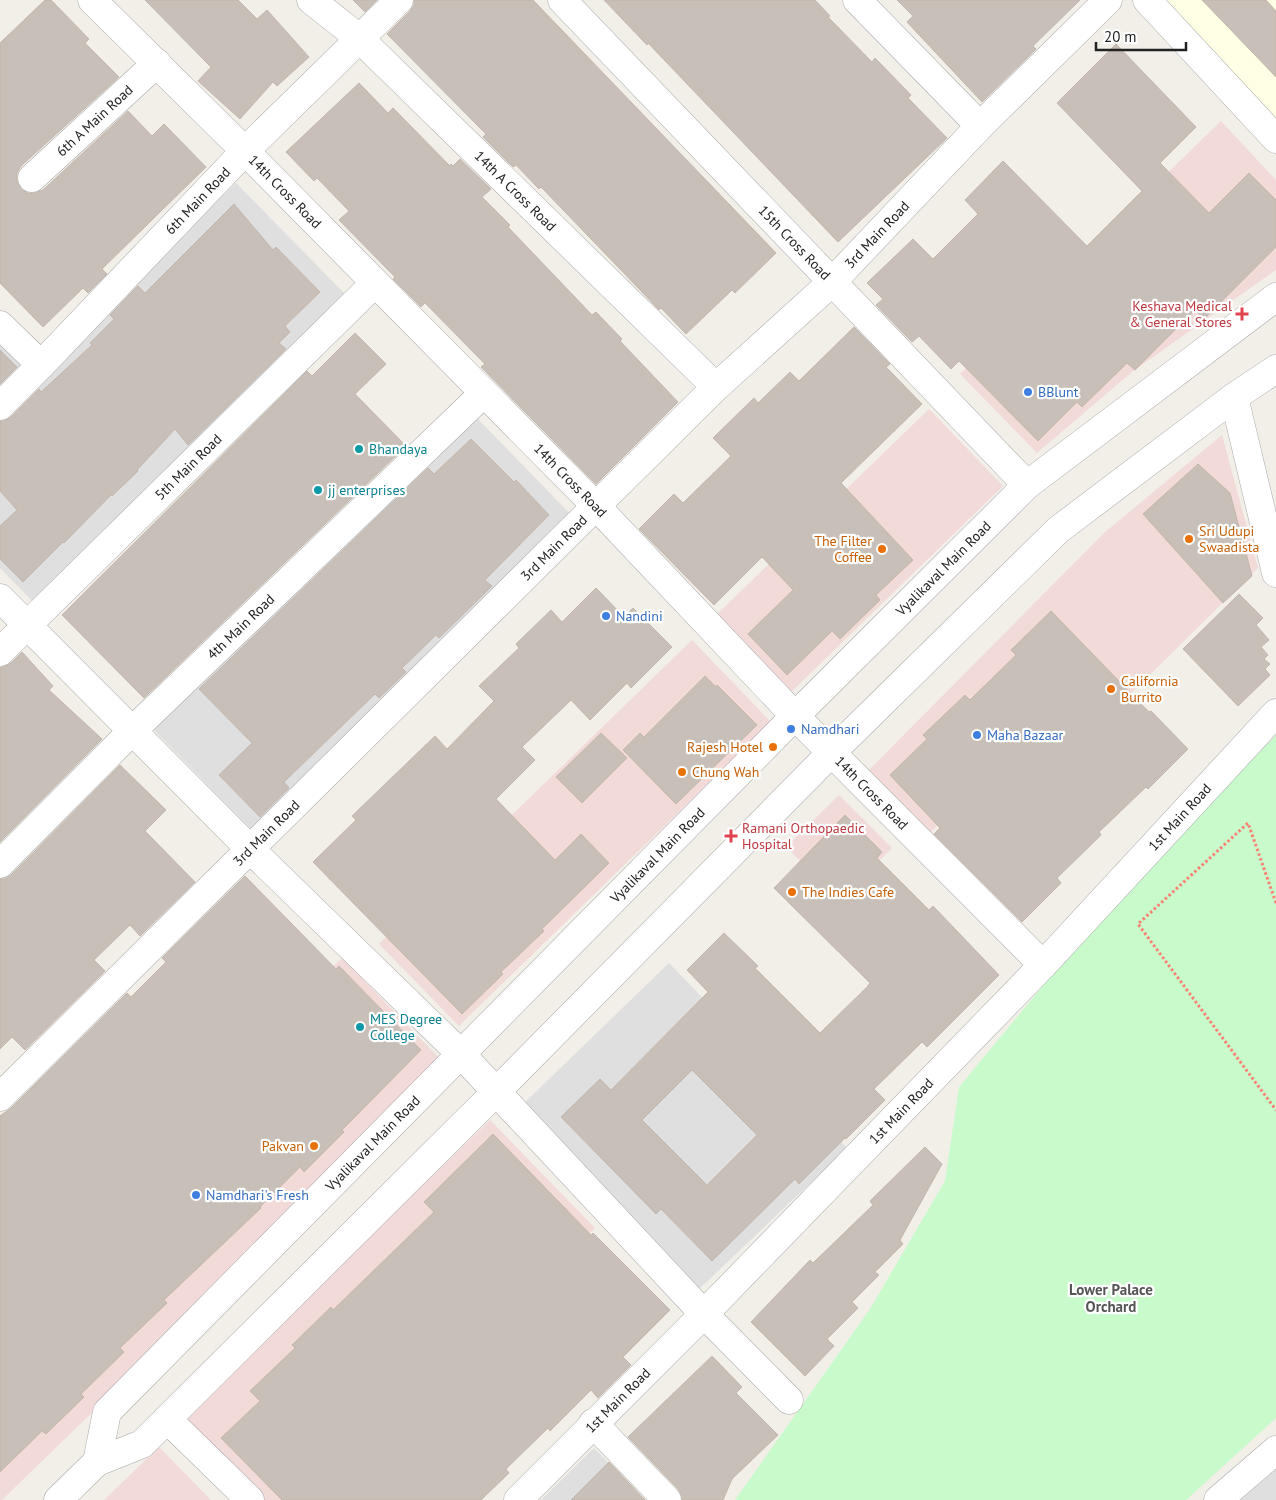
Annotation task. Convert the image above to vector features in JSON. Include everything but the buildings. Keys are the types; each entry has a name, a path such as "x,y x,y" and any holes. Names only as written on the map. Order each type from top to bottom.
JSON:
{"street":[{"name":"14th Cross Road","path":"92,0 245,150 596,506 795,716 1043,964"},
{"name":"14th A Cross Road","path":"311,0 359,38 716,387"},
{"name":"6th Main Road","path":"0,406 245,150 399,0"},
{"name":"15th Cross Road","path":"562,0 1026,485"},
{"path":"856,0 980,126"},
{"name":"3rd Main Road","path":"0,1097 716,387 832,282 980,126 1108,0"},
{"path":"1147,0 1276,139"},
{"name":"6th A Main Road","path":"32,178 157,64"},
{"name":"5th Main Road","path":"0,652 375,283"},
{"name":"Vyalikaval Main Road","path":"97,1462 107,1412 1026,485 1276,297"},
{"path":"0,325 41,365"},
{"path":"58,1500 97,1462 142,1444 496,1092 832,752 1058,530 1234,397 1276,369"},
{"name":"4th Main Road","path":"0,864 132,731 484,393"},
{"path":"1234,397 1276,573"},
{"path":"0,598 250,849 461,1054 704,1314 789,1400"},
{"name":"1st Main Road","path":"518,1500 704,1314 1043,964 1276,713"},
{"path":"167,1419 250,1500"},
{"path":"594,1423 667,1500"},
{"path":"1218,1500 1276,1450"}],"path":[{"path":"1276,903 1248,823 1138,924 1276,1110"}],"shaded area":[{"path":"1164,0 1276,0 1276,123"},
{"path":"1221,121 1276,180 1276,270 1132,372 1037,453 960,374"},
{"path":"236,183 349,298 35,604 0,568 0,412"},
{"path":"0,344 23,367 0,390"},
{"path":"929,409 1003,486 786,697 711,620"},
{"path":"475,416 578,522 257,835 153,729"},
{"path":"1222,435 1258,568 1003,820 976,788 925,838 862,777 1104,533"},
{"path":"692,640 771,722 459,1026 379,944"},
{"path":"839,795 892,848 840,900 786,847"},
{"path":"342,958 448,1067 0,1500 0,1290"},
{"path":"669,963 847,1148 694,1294 517,1110"},
{"path":"490,1120 595,1228 315,1500 260,1500 182,1420"},
{"path":"159,1447 211,1500 104,1500"},
{"path":"594,1448 645,1500 541,1500"},
{"path":"1276,1467 1276,1500 1238,1500"}],"green space":[{"path":"1276,735 1276,1418 1186,1500 735,1500 870,1309 945,1181 959,1087 1100,917"}],"place":[{"name":"Keshava Medical & General Stores","path":"1242,314"},
{"name":"BBlunt","path":"1028,392"},
{"name":"Bhandaya","path":"359,449"},
{"name":"jj enterprises","path":"318,490"},
{"name":"Sri Udupi Swaadista","path":"1189,539"},
{"name":"The Filter Coffee","path":"882,549"},
{"name":"Nandini","path":"606,616"},
{"name":"California Burrito","path":"1111,689"},
{"name":"Namdhari","path":"791,729"},
{"name":"Maha Bazaar","path":"977,735"},
{"name":"Rajesh Hotel","path":"773,747"},
{"name":"Chung Wah","path":"682,772"},
{"name":"Ramani Orthopaedic Hospital","path":"731,836"},
{"name":"The Indies Cafe","path":"792,892"},
{"name":"MES Degree College","path":"360,1027"},
{"name":"Pakvan","path":"314,1146"},
{"name":"Namdhari's Fresh","path":"196,1195"}],"district":[{"name":"Lower Palace Orchard","path":"1111,1298"}]}
